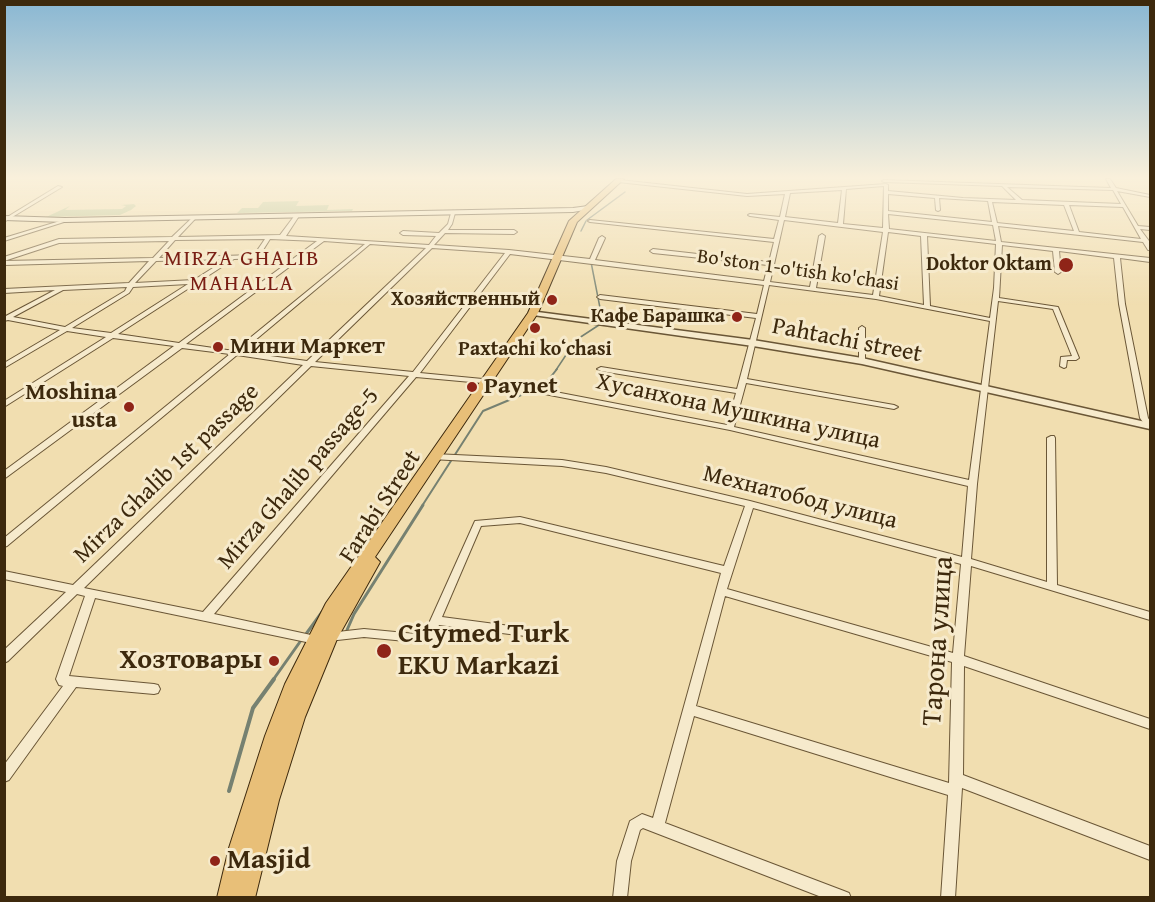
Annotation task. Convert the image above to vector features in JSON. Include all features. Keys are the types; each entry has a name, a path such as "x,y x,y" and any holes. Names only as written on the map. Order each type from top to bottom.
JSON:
{"main road":[{"name":"Farabi Street","path":"229,897 240,848 275,736 295,684 328,637 368,568 438,457 535,313 573,221"},
{"name":"Farabi Street","path":"243,897 268,800 286,742 328,637"}],"street":[{"path":"4,240 63,221"},
{"path":"59,241 63,221"},
{"path":"4,366 127,292 131,284 190,221"},
{"path":"282,237 293,221"},
{"name":"Mirza Ghalib 1st passage","path":"4,658 311,364 430,247 451,221"},
{"path":"639,221 776,241"},
{"path":"730,428 753,343 781,221"},
{"path":"802,221 1150,260"},
{"path":"876,297 886,221"},
{"path":"968,221 1146,241"},
{"path":"1072,221 1077,233"},
{"path":"1134,221 1150,249"},
{"name":"Тарона улица","path":"948,897 955,785 958,659 973,484 986,388 999,243 994,224"},
{"path":"1137,227 1150,228"},
{"path":"403,233 514,232"},
{"path":"924,235 927,306"},
{"path":"813,288 822,236"},
{"path":"4,261 258,256 269,237"},
{"name":"Bo'ston 1-o'tish ko'chasi","path":"4,261 59,241 282,237 559,257 876,297 992,320"},
{"path":"592,261 602,238"},
{"path":"4,476 322,240"},
{"path":"4,544 369,243"},
{"path":"1056,250 1058,272"},
{"path":"653,251 770,264"},
{"name":"Mirza Ghalib passage-5","path":"206,616 414,375 509,252"},
{"path":"4,405 234,257"},
{"path":"1117,257 1122,304 1144,418 1150,426"},
{"path":"4,291 195,282"},
{"path":"6,318 63,288"},
{"path":"600,297 759,316"},
{"path":"1055,298 1056,308 1076,358 1063,358 1064,366"},
{"path":"994,299 1056,308"},
{"name":"Pahtachi street","path":"535,313 753,343 862,361 1150,426"},
{"name":"Хусанхона Мушкина улица","path":"6,318 112,336 311,364 489,381 730,428 973,484"},
{"path":"862,328 862,361"},
{"path":"602,369 740,392"},
{"path":"743,380 894,407"},
{"path":"1051,438 1052,587"},
{"name":"Мехнатобод улица","path":"438,457 562,463 606,470 750,504 968,562 1150,616"},
{"path":"658,825 721,591 750,504"},
{"path":"4,575 206,616 328,637 364,633 416,638 430,633 478,523 520,520 727,571"},
{"path":"721,591 958,659 1150,724"},
{"path":"91,593 62,678 63,681 154,689"},
{"path":"436,620 532,633"},
{"path":"4,776 73,682"},
{"path":"690,710 955,785 1150,853"},
{"path":"620,897 624,861 635,826 642,820 844,897"}],"waterway":[{"path":"581,231 586,221"},
{"path":"591,262 602,318"},
{"path":"556,370 576,340 599,325"},
{"path":"542,388 557,369"},
{"path":"422,506 483,411 526,393"},
{"path":"347,630 354,614 423,505"},
{"path":"306,634 322,612"},
{"path":"273,680 302,639"},
{"path":"229,791 253,708 274,679"}],"place":[{"name":"Doktor Oktam","path":"1066,265"},
{"name":"Хозяйственный","path":"552,300"},
{"name":"Кафе Барашка","path":"737,317"},
{"name":"Paxtachi koʻchasi","path":"535,328"},
{"name":"Мини Маркет","path":"218,347"},
{"name":"Paynet","path":"472,387"},
{"name":"Moshina usta","path":"129,407"},
{"name":"Citymed Turk EKU Markazi","path":"384,651"},
{"name":"Хозтовары","path":"274,661"},
{"name":"Masjid","path":"215,861"}],"district":[{"name":"MIRZA GHALIB MAHALLA","path":"242,272"}]}
